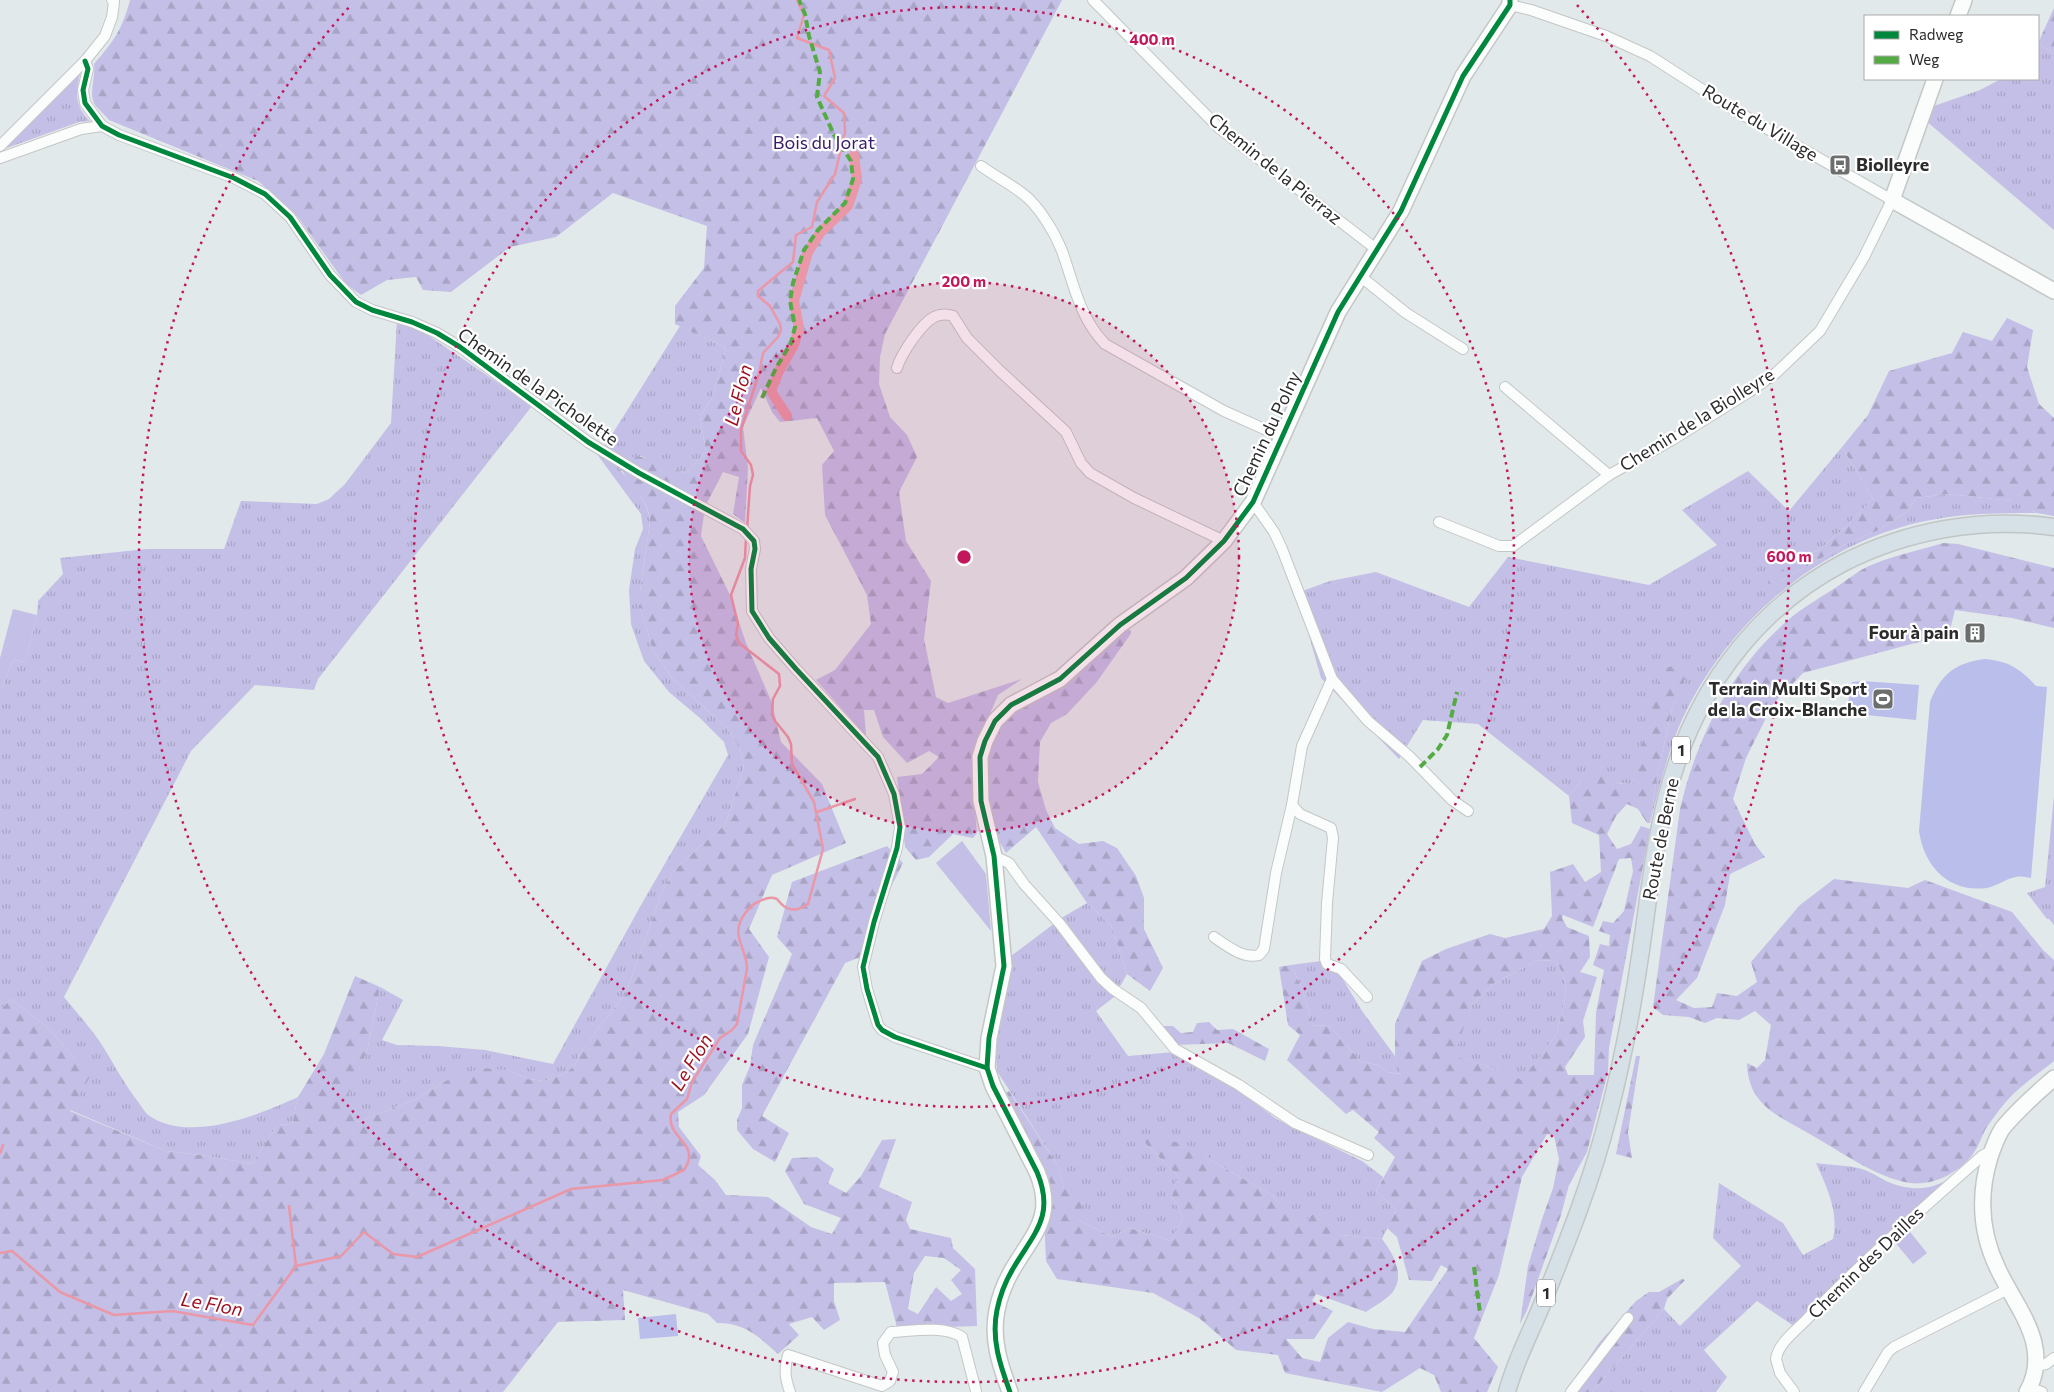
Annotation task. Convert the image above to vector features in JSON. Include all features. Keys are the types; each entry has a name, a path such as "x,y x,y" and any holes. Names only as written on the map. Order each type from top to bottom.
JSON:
{"main road":[{"name":"Route de Berne","path":"1501,1392 1509,1384 1554,1273 1596,1160 1624,1052 1657,844 1669,790 1692,725 1716,680 1746,640 1777,609 1826,573 1862,554 1908,537 1956,527 2009,524 2054,527"}],"street":[{"name":"Chemin de la Pierraz","path":"1092,0 1219,128 1376,249"},
{"path":"1958,15 1964,0"},
{"path":"0,146 85,61 105,36 112,17 113,1"},
{"name":"Chemin du Polny","path":"987,1068 989,1038 1004,966 994,856 981,801 980,757 985,741 995,721 1011,705 1060,679 1120,624 1186,578 1224,541 1253,502 1330,331 1360,276 1401,211 1463,76 1510,3"},
{"name":"Route du Village","path":"1510,3 1606,36 1650,56 1731,108 2054,291"},
{"path":"0,158 81,129 102,126 84,99 83,90 88,69 85,61"},
{"path":"1892,200 1935,80"},
{"name":"Chemin de la Picholette","path":"102,126 119,135 234,178 265,194 290,217 330,275 341,289 356,302 372,310 412,322 437,333 588,442 743,529 754,541 751,568 752,611 769,638 878,757 894,794 900,827 897,848 874,922 863,967 867,990 878,1025 887,1033 912,1044 987,1068"},
{"path":"981,166 1029,199 1050,227 1062,250 1080,307 1091,328 1105,344 1116,352 1224,411 1282,438"},
{"name":"Chemin de la Biolleyre","path":"1439,522 1499,546 1512,546 1609,475 1672,440 1749,392 1776,372 1820,331 1842,297 1892,200"},
{"path":"1360,276 1406,313 1463,349"},
{"path":"897,368 918,333 932,319 944,314 953,316 967,338 1066,432 1081,464 1090,473 1134,498 1224,541"},
{"path":"1505,387 1609,475"},
{"path":"1253,502 1274,532 1282,549 1332,679 1368,721 1409,756 1452,800 1468,811"},
{"path":"1214,937 1240,953 1255,956 1262,953 1264,949 1276,873 1292,805 1302,746 1332,679"},
{"path":"1292,805 1300,814 1331,828 1333,838 1327,903 1326,964 1341,969 1367,997"},
{"path":"994,856 1009,863 1024,884 1060,924 1101,978 1113,989 1141,1008 1175,1049 1239,1085 1295,1123 1368,1155"},
{"path":"987,1068 993,1086 1037,1172 1043,1194 1043,1211 1040,1223 1033,1238 1007,1278 997,1309 995,1339 999,1364 1010,1392"},
{"path":"2033,1391 2036,1366 2035,1347 2031,1330 2008,1289 1991,1253 1985,1234 1981,1206 1983,1184 2001,1131 2017,1112 2054,1078"},
{"name":"Chemin des Dailles","path":"1794,1392 1780,1373 1776,1359 1787,1339 1824,1301 1921,1209 1982,1156 1993,1150"},
{"path":"1864,1392 1888,1352 1894,1347 2008,1289"},
{"path":"1571,1392 1628,1318"},
{"path":"790,1392 785,1380 784,1367 788,1355 882,1386 890,1381 893,1372 882,1343 891,1332 920,1330 953,1332 962,1337 976,1392"},
{"path":"2036,1366 2046,1364 2054,1358"}],"green space":[{"name":"Bois du Jorat","path":"130,0 1062,0 885,334 880,357 879,384 890,417 907,435 917,457 899,492 906,541 931,581 924,639 936,697 948,703 1022,679 998,695 975,749 972,776 977,833 973,838 953,834 929,857 916,860 905,847 897,777 922,774 939,757 929,751 907,763 883,737 874,710 864,710 866,736 816,680 835,670 871,624 867,595 825,515 822,465 834,451 817,418 780,422 772,412 761,388 743,427 748,468 745,523 733,514 739,477 723,472 705,507 701,536 730,595 746,643 772,703 781,742 822,784 846,843 772,875 749,929 769,957 748,1034 704,1095 678,1112 679,1127 701,1156 698,1165 715,1180 726,1195 768,1197 811,1227 832,1234 841,1218 804,1204 785,1171 792,1158 817,1157 834,1169 828,1183 846,1193 861,1176 882,1140 896,1139 879,1187 912,1202 906,1220 910,1229 951,1238 953,1248 975,1269 977,1326 918,1328 899,1335 885,1282 834,1283 834,1301 840,1320 824,1330 812,1317 789,1324 799,1335 778,1354 757,1336 736,1325 717,1323 708,1314 623,1290 625,1320 558,1322 503,1392 0,1392 0,1010 11,999 48,1028 76,1060 98,1063 70,1111 166,1151 252,1164 277,1125 292,1124 298,1097 324,1054 355,976 380,987 367,1051 344,1104 358,1122 416,1099 449,1079 481,1068 508,1070 528,1079 545,1081 566,1073 575,1065 580,1054 626,993 662,892 674,871 725,825 744,768 740,747 726,727 672,678 653,650 640,607 640,591 650,522 645,503 625,476 620,461 628,457 644,457 686,473 706,452 700,416 713,397 726,348 675,324 675,306 704,268 707,226 613,193 556,237 510,247 451,292 423,290 416,277 387,280 361,295 346,284 297,216 258,181 109,120 95,105 92,96 94,64 116,35","holes":["925,1256 944,1258 961,1270 951,1280 962,1294 951,1301 936,1287 918,1314 908,1309 914,1273"]},
{"path":"2054,8 2054,54 2039,44"},
{"path":"2039,44 2054,54 2054,230 1925,120 1931,107 1980,90 1999,80 2039,80"},
{"path":"80,74 77,88 79,105 90,121 79,122 4,149"},
{"path":"2007,318 2033,330 2027,367 2039,404 2054,418 2054,516 2037,513 2012,501 1948,494 1916,498 1908,511 1879,530 1844,545 1783,580 1776,586 1769,586 1768,581 1791,563 1820,549 1846,527 1873,499 1842,447 1868,415 1889,371 1952,353 1963,332 1992,341"},
{"path":"397,320 410,323 532,406 318,679 314,690 255,685 191,751 64,997 100,1042 128,1088 148,1115 165,1123 183,1127 223,1124 298,1097 292,1124 277,1125 252,1164 166,1151 70,1110 76,1060 48,1028 11,999 0,1010 0,688 2,688 13,660 25,662 37,615 38,601 63,574 60,558 147,549 224,549 241,501 317,504 329,499 345,484 391,423"},
{"path":"680,326 726,348 713,397 700,416 706,452 686,473 641,456 621,471 640,495 649,514 650,522 640,591 640,607 653,650 672,678 726,727 740,747 744,768 725,825 674,871 662,892 626,993 580,1054 575,1065 566,1073 545,1081 528,1079 508,1070 449,1079 416,1099 358,1122 343,1104 367,1051 380,987 403,1000 382,1040 397,1045 485,1050 553,1064 645,898 728,755 724,742 701,719 669,692 644,661 631,624 629,590 635,549 643,529 641,514 591,446 601,452"},
{"path":"1842,447 1873,499 1846,527 1820,549 1791,563 1776,586 1783,580 1844,545 1879,530 1908,511 1916,498 1948,494 2013,501 2037,513 1957,516 1890,530 1851,547 1814,568 1779,593 1748,623 1720,656 1697,691 1674,740 1662,776 1650,823 1657,776 1672,709 1689,667 1640,758 1632,784 1582,780 1569,796 1478,724 1423,720 1399,759 1321,678 1297,593 1330,581 1376,572 1469,607 1508,557 1649,585 1717,545 1682,510 1748,471 1789,511"},
{"path":"1943,543 1958,544 2054,568 2054,628 2012,618 1955,610 1949,634 1803,673 1773,704 1746,758 1733,799 1755,844 1765,857 1730,874 1725,905 1697,978 1676,1000 1694,1008 1712,1007 1717,993 1737,996 1757,982 1751,962 1800,905 1834,879 1908,888 1925,880 2012,912 2043,950 2054,960 2054,1061 2010,1097 1985,1130 1973,1154 1960,1167 1945,1177 1936,1180 1910,1183 1870,1169 1766,1107 1752,1089 1747,1063 1757,1068 1765,1060 1771,1025 1755,1011 1739,1020 1717,1018 1705,1023 1689,1017 1663,1015 1653,1007 1680,809 1687,781 1708,728 1736,678 1773,634 1794,615 1858,572 1868,566 1891,558"},
{"path":"13,609 37,615 25,662 13,660 2,688 0,688 0,658"},
{"path":"1126,628 1131,631 1130,635 1096,683 1067,714 1051,723 1040,742 1038,782 1046,810 1055,828 1079,844 1103,841 1117,848 1136,876 1144,898 1144,929 1163,968 1150,991 1127,974 1111,925 1087,903 1036,827 1006,853 993,831 987,800 986,774 988,750 1005,717"},
{"path":"1662,667 1690,667 1672,709 1657,776 1650,823 1647,823 1638,809 1627,804 1616,816 1607,834 1617,849 1631,844 1641,826 1650,829 1609,1048 1608,1072 1587,1152 1569,1185 1561,1215 1527,1310 1520,1324 1528,1266 1553,1188 1559,1159 1554,1136 1547,1134 1522,1177 1499,1275 1474,1338 1498,1367 1487,1392 1441,1392 1434,1375 1420,1368 1382,1392 1285,1373 1278,1355 1236,1350 1199,1318 1153,1293 1057,1279 1046,1261 1043,1193 1001,1095 1009,1091 1058,1166 1064,1188 1085,1197 1078,1220 1112,1237 1129,1228 1171,1241 1183,1218 1172,1196 1178,1176 1144,1142 1147,1134 1204,1150 1210,1160 1272,1195 1299,1226 1318,1210 1340,1235 1382,1239 1394,1258 1398,1272 1396,1286 1392,1293 1366,1312 1316,1294 1312,1301 1333,1311 1314,1339 1286,1339 1302,1358 1320,1362 1328,1338 1348,1322 1373,1329 1405,1332 1448,1269 1441,1265 1432,1281 1409,1280 1397,1237 1387,1228 1396,1210 1376,1191 1395,1157 1374,1138 1379,1132 1353,1110 1346,1114 1287,1060 1300,1035 1288,1025 1279,967 1291,965 1303,991 1313,1026 1329,1025 1361,1062 1378,1065 1387,1072 1401,1074 1395,1056 1395,1024 1422,961 1446,949 1490,934 1505,938 1544,929 1552,916 1550,872 1573,864 1585,882 1601,872 1599,835 1572,823 1569,796 1582,780 1601,774 1616,783 1632,784","holes":["1631,858 1633,871 1624,911 1613,923 1603,921 1599,931 1610,935 1609,946 1600,944 1593,965 1604,970 1596,1013 1594,1075 1568,1075 1565,1067 1585,1037 1583,1021 1597,977 1580,972 1590,957 1589,936 1567,927 1562,918 1563,915 1593,927 1619,859","1538,960 1554,961 1559,966 1565,980 1566,994 1557,1033 1522,1080 1496,1069 1454,1056 1472,1004 1493,984"]},
{"path":"2054,796 2054,925 2027,893 2045,887"},
{"path":"962,841 986,874 991,931 936,863"},
{"path":"887,846 903,863 876,917 866,955 845,963 762,1116 789,1133 775,1162 753,1149 737,1130 737,1120 742,1108 742,1085 750,1066 753,1045 792,954 777,937 792,882"},
{"path":"1087,903 1111,925 1127,974 1114,997 1096,1011 1128,1056 1175,1052 1237,1090 1278,1120 1362,1161 1383,1177 1376,1191 1396,1210 1382,1239 1340,1235 1318,1211 1299,1227 1272,1195 1210,1160 1204,1150 1144,1142 1178,1176 1172,1196 1183,1218 1171,1241 1129,1228 1112,1237 1078,1220 1064,1188 1058,1166 997,1071 995,1045 1005,999 1011,956 1063,917"},
{"path":"1538,960 1554,961 1559,966 1565,980 1566,994 1557,1033 1522,1081 1496,1069 1453,1056 1472,1004 1493,984"},
{"path":"1321,961 1322,968 1339,973 1362,1011 1395,1056 1402,1074 1387,1072 1378,1065 1361,1062 1329,1025 1313,1026 1303,991 1291,965"},
{"path":"1209,1022 1217,1030 1233,1029 1269,1049 1265,1061 1228,1043 1175,1045 1158,1026 1173,1026 1181,1033 1193,1032 1197,1023"},
{"path":"1636,1056 1640,1056 1628,1132 1632,1158 1616,1154"},
{"path":"1816,1163 1862,1169 1895,1185 1913,1188 1930,1187 1955,1175 1795,1327 1757,1301 1704,1350 1727,1377 1716,1392 1592,1392 1664,1309 1680,1326 1741,1266 1713,1238 1719,1183 1783,1223 1803,1255 1833,1239 1834,1219 1831,1200"},
{"path":"1907,1228 1927,1253 1913,1264 1893,1240"},
{"path":"1682,1279 1685,1280 1667,1299 1664,1309 1592,1392 1566,1392 1599,1343 1636,1301 1649,1292 1659,1292"}],"shaded area":[{"path":"1985,659 2014,667 2036,686 2047,687 2031,878 2016,877 1987,888 1973,888 1961,886 1950,881 1932,866 1926,855 1919,831 1930,702 1939,684 1950,672 1965,663"},
{"name":"Terrain Multi Sport de la Croix-Blanche","path":"1852,682 1919,685 1916,720 1846,713"},
{"path":"676,1314 678,1336 640,1339 638,1318"}],"waterway":[{"name":"Le Flon","path":"747,529 750,486 753,475 751,465 741,451 741,430 759,373 763,353 778,337 781,330 780,324 770,306 758,296 758,291 793,262 796,235 812,227 817,202 835,174 845,132 844,113 824,96 835,78 829,50 797,38 804,15 797,0"},
{"path":"787,416 771,391 779,371 794,345 799,328 794,301 808,252 820,233 848,206 857,179 854,155"},
{"name":"Le Flon","path":"0,1253 12,1251 60,1292 114,1315 172,1311 253,1325 296,1266 341,1256 364,1232 393,1254 417,1257 571,1189 663,1180 684,1170 689,1161 689,1152 672,1127 671,1114 687,1099 692,1082 720,1038 737,1024 747,969 738,934 741,920 753,905 767,898 777,899 787,908 795,910 808,904 823,849 814,802 792,764 791,744 788,737 775,721 772,714 773,699 780,686 779,674 739,643 736,635 738,624 731,595 745,558 746,537"},
{"path":"817,812 855,799"},
{"path":"0,1153 3,1145"},
{"path":"289,1206 296,1266"}],"marked path":[{"path":"762,398 776,368 791,343 795,327 790,301 793,283 804,250 818,230 845,203 853,179 851,161 834,135 817,97 820,72 809,36 805,14 799,0"},
{"path":"1420,767 1438,749 1447,735 1457,692"},
{"path":"1474,1267 1480,1313"}],"cycle path":[{"path":"1010,1392 1000,1362 996,1342 995,1321 1008,1277 1040,1222 1044,1200 1037,1172 993,1086 987,1068 989,1038 1004,966 994,856 981,801 980,757 985,741 995,721 1011,705 1060,679 1120,625 1186,578 1224,541 1253,502 1338,312 1401,211 1463,76 1510,5 1510,0"},
{"path":"85,61 88,69 83,90 85,103 102,126 119,135 234,178 265,194 290,217 330,275 356,302 372,310 412,322 437,333 460,347 588,442 639,473 743,529 754,541 755,549 751,569 752,611 769,638 878,757 894,794 900,827 897,848 874,922 863,967 867,989 878,1025 882,1030 895,1037 987,1068"}],"place":[{"name":"Biolleyre","path":"1840,165"},
{"name":"Four à pain","path":"1975,633"},
{"name":"Terrain Multi Sport de la Croix-Blanche","path":"1883,699"}]}
